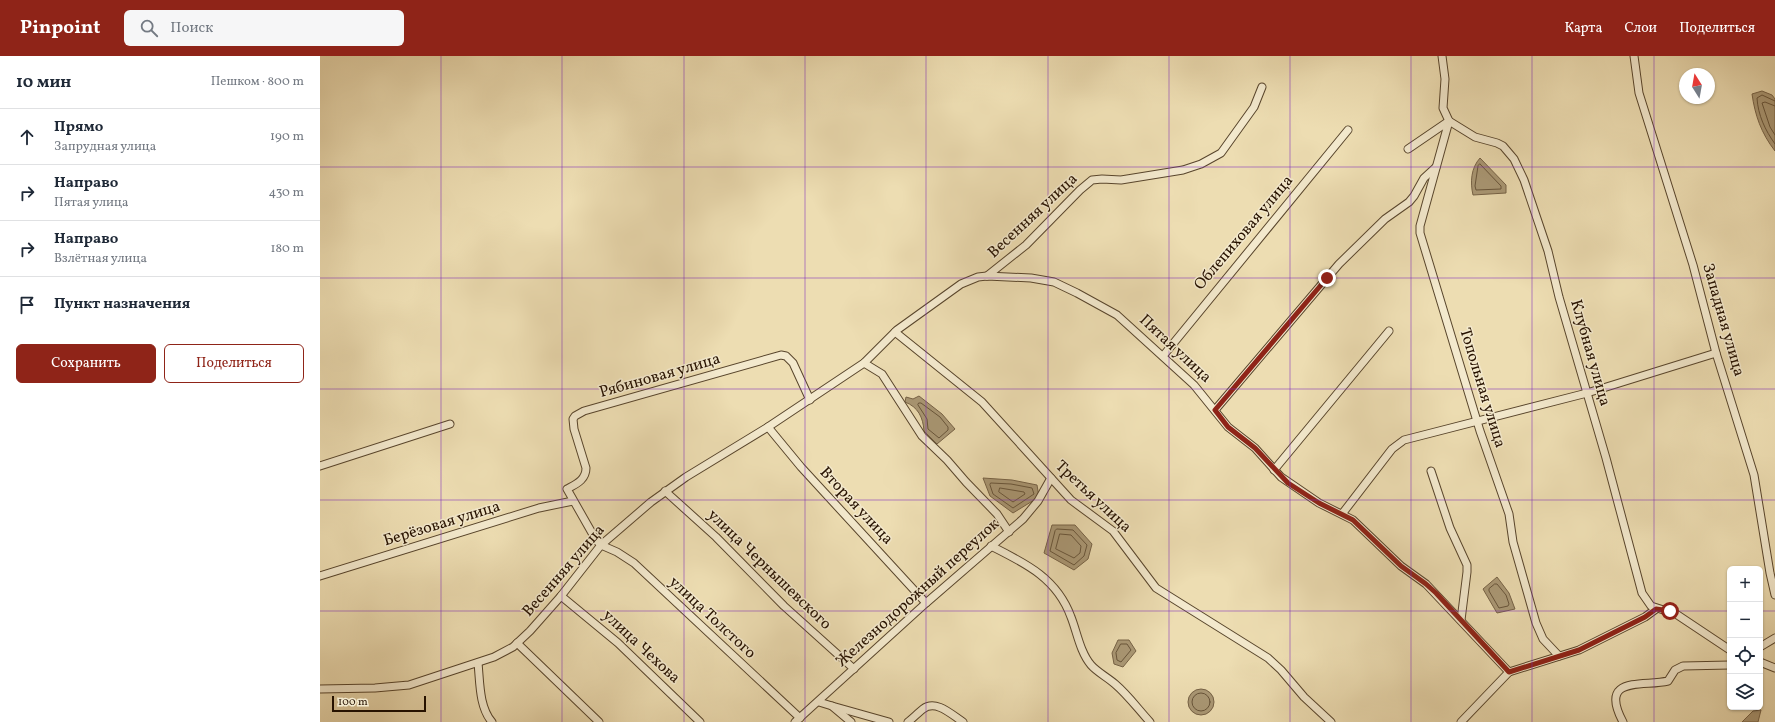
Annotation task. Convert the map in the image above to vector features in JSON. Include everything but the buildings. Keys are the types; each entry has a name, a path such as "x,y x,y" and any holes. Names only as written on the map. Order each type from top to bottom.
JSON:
{"street":[{"path":"1408,149 1449,121 1443,108 1445,79 1442,56"},
{"name":"Западная улица","path":"1634,56 1639,93 1695,271 1716,353 1754,475 1775,595"},
{"name":"Весенняя улица","path":"320,689 375,688 409,685 504,653 518,643 561,596 601,545 665,491 706,464 768,428 864,363 895,332 961,284 978,277 987,276 1026,245 1086,184 1092,180 1121,180 1183,170 1201,164 1221,153 1254,107 1262,87"},
{"name":"Топольная улица","path":"1449,121 1420,226 1420,233 1477,421 1509,514 1514,547 1536,623 1543,639 1559,656"},
{"name":"Клубная улица","path":"1449,121 1475,137 1497,143 1509,151 1524,180 1546,244 1639,586 1646,601 1656,609"},
{"name":"Облепиховая улица","path":"1163,356 1348,130"},
{"path":"1215,410 1339,264 1384,219 1409,202 1424,178 1436,167"},
{"name":"Пятая улица","path":"987,276 1031,278 1054,282 1117,315 1194,385 1228,427 1255,448 1274,470 1288,483 1307,496 1342,514 1362,527 1401,566 1426,584 1509,672"},
{"path":"1274,470 1388,331"},
{"name":"Третья улица","path":"895,332 982,402 1079,507 1113,531 1156,588 1268,658 1281,670 1304,697 1331,722"},
{"path":"1342,514 1397,444 1413,437 1587,393 1716,353"},
{"name":"Рябиновая улица","path":"573,501 567,489 581,480 586,473 573,424 576,416 584,411 781,356 786,356 790,359 810,400"},
{"path":"864,363 882,374 922,436 997,514 1009,532"},
{"path":"320,466 450,424"},
{"name":"Вторая улица","path":"768,428 926,603"},
{"path":"1431,471 1450,528 1466,565 1467,572 1461,620"},
{"name":"Железнодорожный переулок","path":"797,720 819,702 926,603 1009,532 1031,511 1051,478"},
{"name":"улица Чернышевского","path":"665,491 716,537 784,606 854,669"},
{"path":"573,501 593,536 601,545"},
{"name":"Берёзовая улица","path":"320,576 539,508 573,501"},
{"name":"улица Толстого","path":"601,545 617,552 634,563 797,720"},
{"path":"991,546 1036,570 1045,578 1068,609 1082,648 1090,665 1123,692 1150,722"},
{"name":"улица Чехова","path":"561,596 618,643 700,722"},
{"path":"1461,722 1509,672 1579,650 1645,617 1656,609 1670,611 1676,614 1727,648"},
{"path":"1763,645 1775,638"},
{"path":"518,643 599,722"},
{"path":"478,663 482,698 486,711 492,722"},
{"path":"1763,663 1775,668"},
{"path":"1623,722 1617,708 1617,694 1627,685 1634,683 1668,681 1675,670 1683,666 1727,665"},
{"path":"819,702 889,722"},
{"path":"908,722 923,709 934,705 963,722"},
{"path":"832,706 851,722"}],"water":[{"path":"1762,91 1772,95 1775,99 1775,151 1762,131 1755,109 1752,94"},
{"path":"1480,158 1506,185 1506,193 1473,195 1472,175"},
{"path":"919,396 942,414 955,429 937,444 924,431 919,413 910,404 905,402 906,397 913,399"},
{"path":"983,478 1012,480 1037,485 1039,497 1013,513 990,496"},
{"path":"1052,525 1075,525 1092,544 1088,559 1074,570 1044,553"},
{"path":"1497,577 1509,593 1515,609 1497,613 1483,589"},
{"path":"1118,640 1129,640 1136,651 1123,667 1114,664 1112,653"},
{"path":"1201,689 1210,693 1214,702 1210,711 1201,715 1192,711 1188,702 1192,693"},
{"path":"1761,710 1758,722 1742,722 1753,711"}],"route":[{"path":"1327,278 1215,410 1228,427 1255,448 1274,470 1288,483 1319,503 1346,515 1362,527 1401,566 1436,593 1509,672 1579,650 1614,631 1638,621 1656,609 1670,611"}]}
